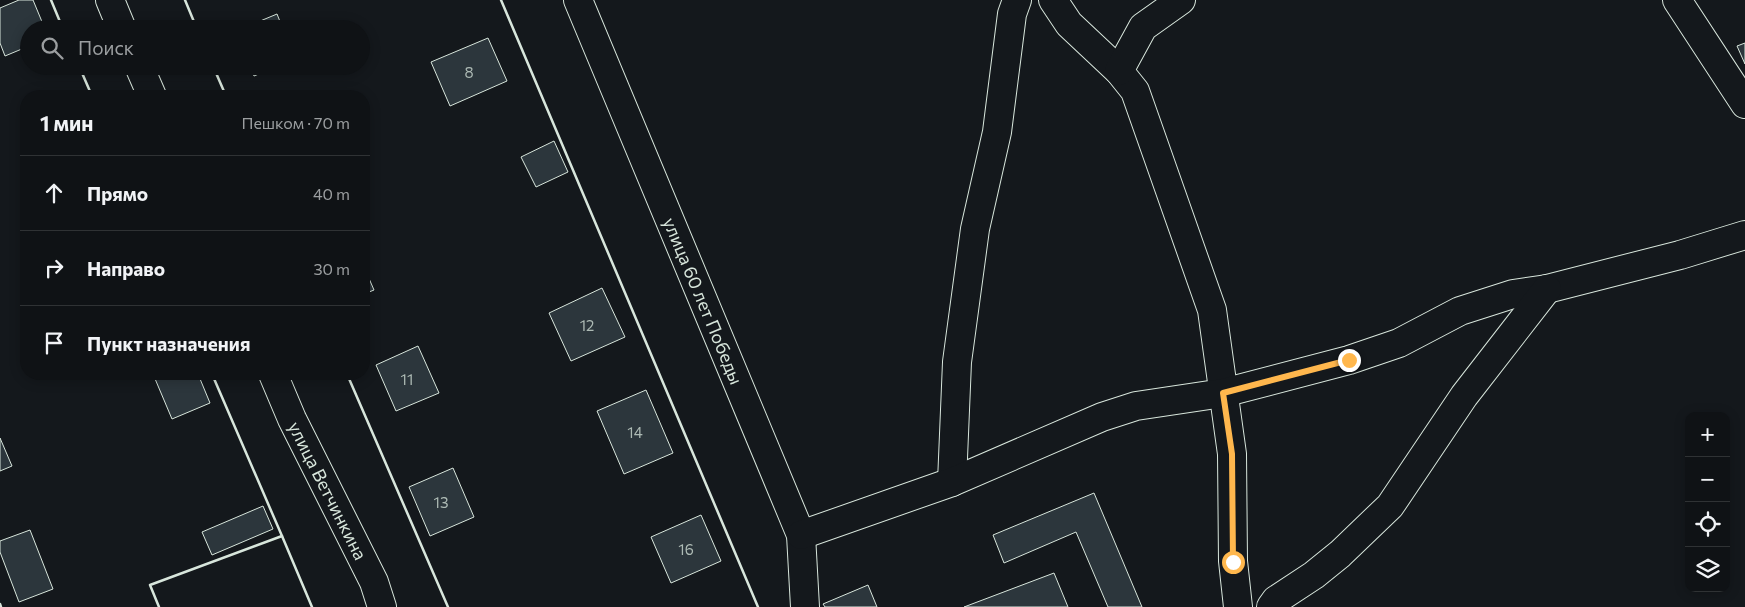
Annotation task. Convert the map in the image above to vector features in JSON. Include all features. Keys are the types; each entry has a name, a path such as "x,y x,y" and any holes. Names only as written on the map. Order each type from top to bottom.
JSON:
{"street":[{"path":"110,0 118,20"},
{"name":"улица 60 лет Победы","path":"578,0 801,535 805,607"},
{"path":"952,482 957,362 975,229 997,132 1012,14 1017,0"},
{"path":"1053,0 1069,24 1120,72 1135,91 1212,310 1232,454 1233,562 1238,607"},
{"path":"1120,72 1143,27 1181,0"},
{"path":"1677,0 1745,104"},
{"path":"143,75 149,90"},
{"path":"801,535 952,482 1102,417 1136,406 1223,393 1349,360 1399,343 1460,311 1513,294 1547,289 1680,255 1745,235"},
{"path":"1271,607 1276,600 1314,575 1334,559 1390,506 1464,396 1547,289"},
{"name":"улица Ветчинкина","path":"276,380 292,419 374,582 382,607"}],"building":[{"path":"19,0 33,0 41,20 20,20 20,50 5,56 0,43 0,8"},
{"path":"277,14 279,20 263,20"},
{"path":"488,38 507,81 450,106 431,62"},
{"path":"1745,43 1745,64 1737,46"},
{"path":"554,141 568,172 536,187 521,157"},
{"path":"370,281 374,290 370,292"},
{"path":"602,288 625,337 571,361 549,313"},
{"path":"418,346 439,393 396,411 376,365"},
{"path":"156,380 200,380 210,403 172,419"},
{"path":"646,390 673,453 624,474 597,411"},
{"path":"0,438 12,466 0,471"},
{"path":"453,468 474,517 430,536 409,487"},
{"path":"1094,493 1142,607 1108,607 1076,532 1004,563 993,535"},
{"path":"263,506 273,529 212,555 202,532"},
{"path":"701,515 721,561 671,583 651,537"},
{"path":"30,530 53,589 19,602 0,552 0,541"},
{"path":"1054,573 1068,607 964,607"},
{"path":"868,585 877,607 825,607 823,604"}],"wall":[{"path":"51,0 59,20"},
{"path":"185,0 193,20"},
{"path":"501,0 758,607"},
{"path":"83,75 89,90"},
{"path":"217,75 223,90"},
{"path":"159,607 150,585 282,536 215,380"},
{"path":"350,380 448,607"},
{"path":"282,536 312,607"}],"route":[{"path":"1233,562 1232,454 1223,393 1349,360"}]}
